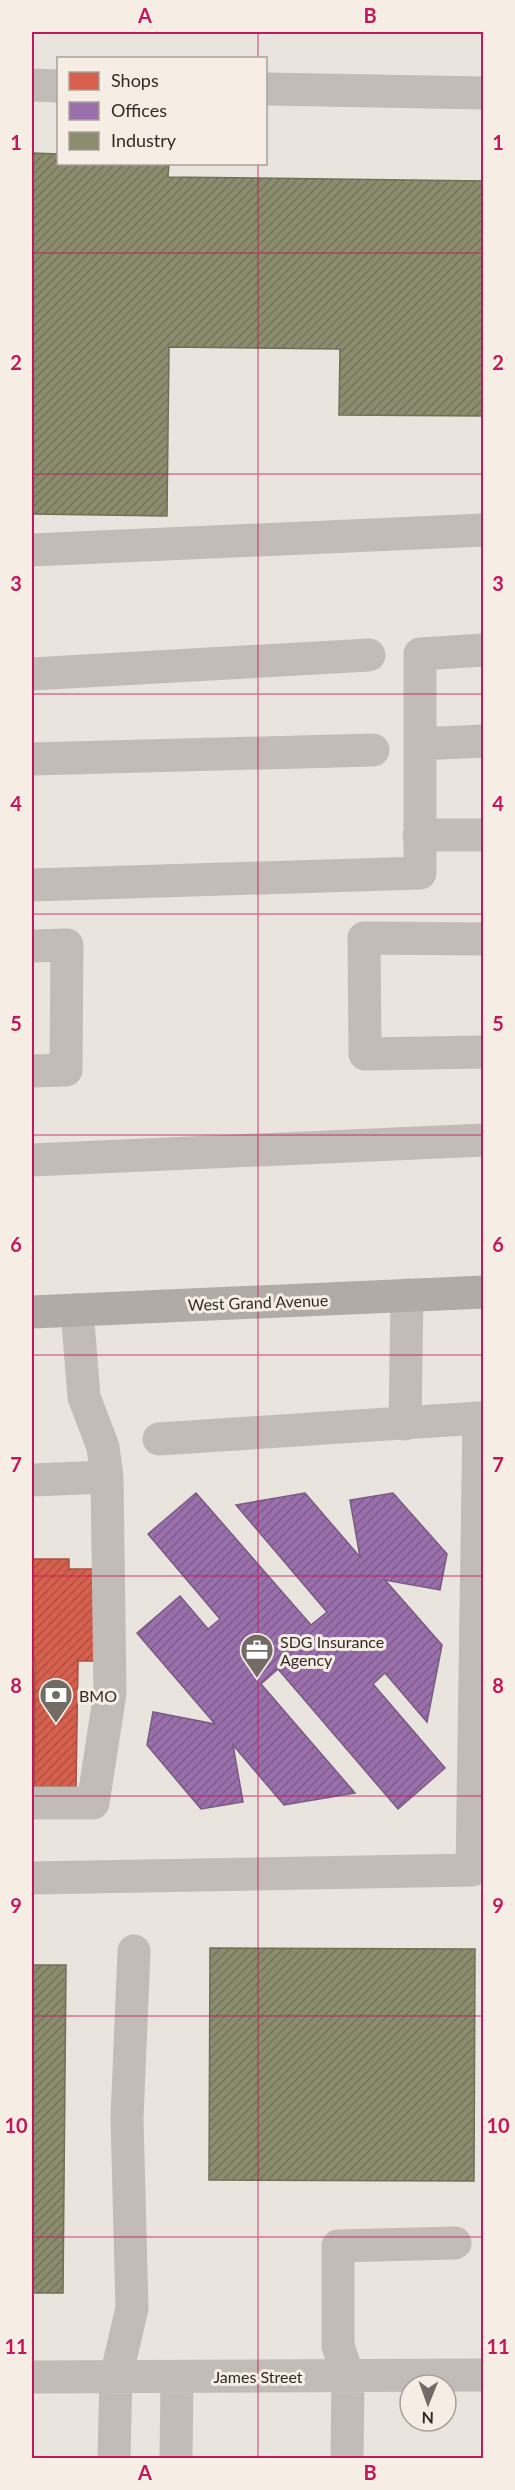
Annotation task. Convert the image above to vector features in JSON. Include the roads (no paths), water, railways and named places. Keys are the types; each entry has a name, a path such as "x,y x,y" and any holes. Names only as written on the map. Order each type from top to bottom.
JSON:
{"main road":[{"name":"West Grand Avenue","path":"32,1312 483,1292"}],"street":[{"path":"32,85 57,86"},
{"path":"267,90 483,93"},
{"path":"32,550 483,530"},
{"path":"32,885 420,873 420,654 483,650"},
{"path":"32,674 369,655"},
{"path":"420,744 483,741"},
{"path":"32,759 373,750"},
{"path":"419,836 483,835"},
{"path":"483,939 364,938 365,1054 483,1052"},
{"path":"32,946 67,945 66,1070 32,1071"},
{"path":"32,1160 483,1140"},
{"path":"405,1424 407,1296"},
{"path":"32,1803 93,1803 110,1693 107,1477 102,1448 84,1397 77,1310"},
{"path":"32,1878 472,1870 479,1418 159,1438"},
{"path":"32,1480 107,1477"},
{"path":"114,2458 116,2377 132,2308 127,2118 134,1951"},
{"path":"347,2458 348,2376 338,2346 338,2246 455,2243"},
{"name":"James Street","path":"32,2377 483,2375"},
{"path":"176,2458 177,2377"}],"place":[{"name":"SDG Insurance Agency","path":"257,1679"},
{"name":"BMO","path":"56,1724"}]}
